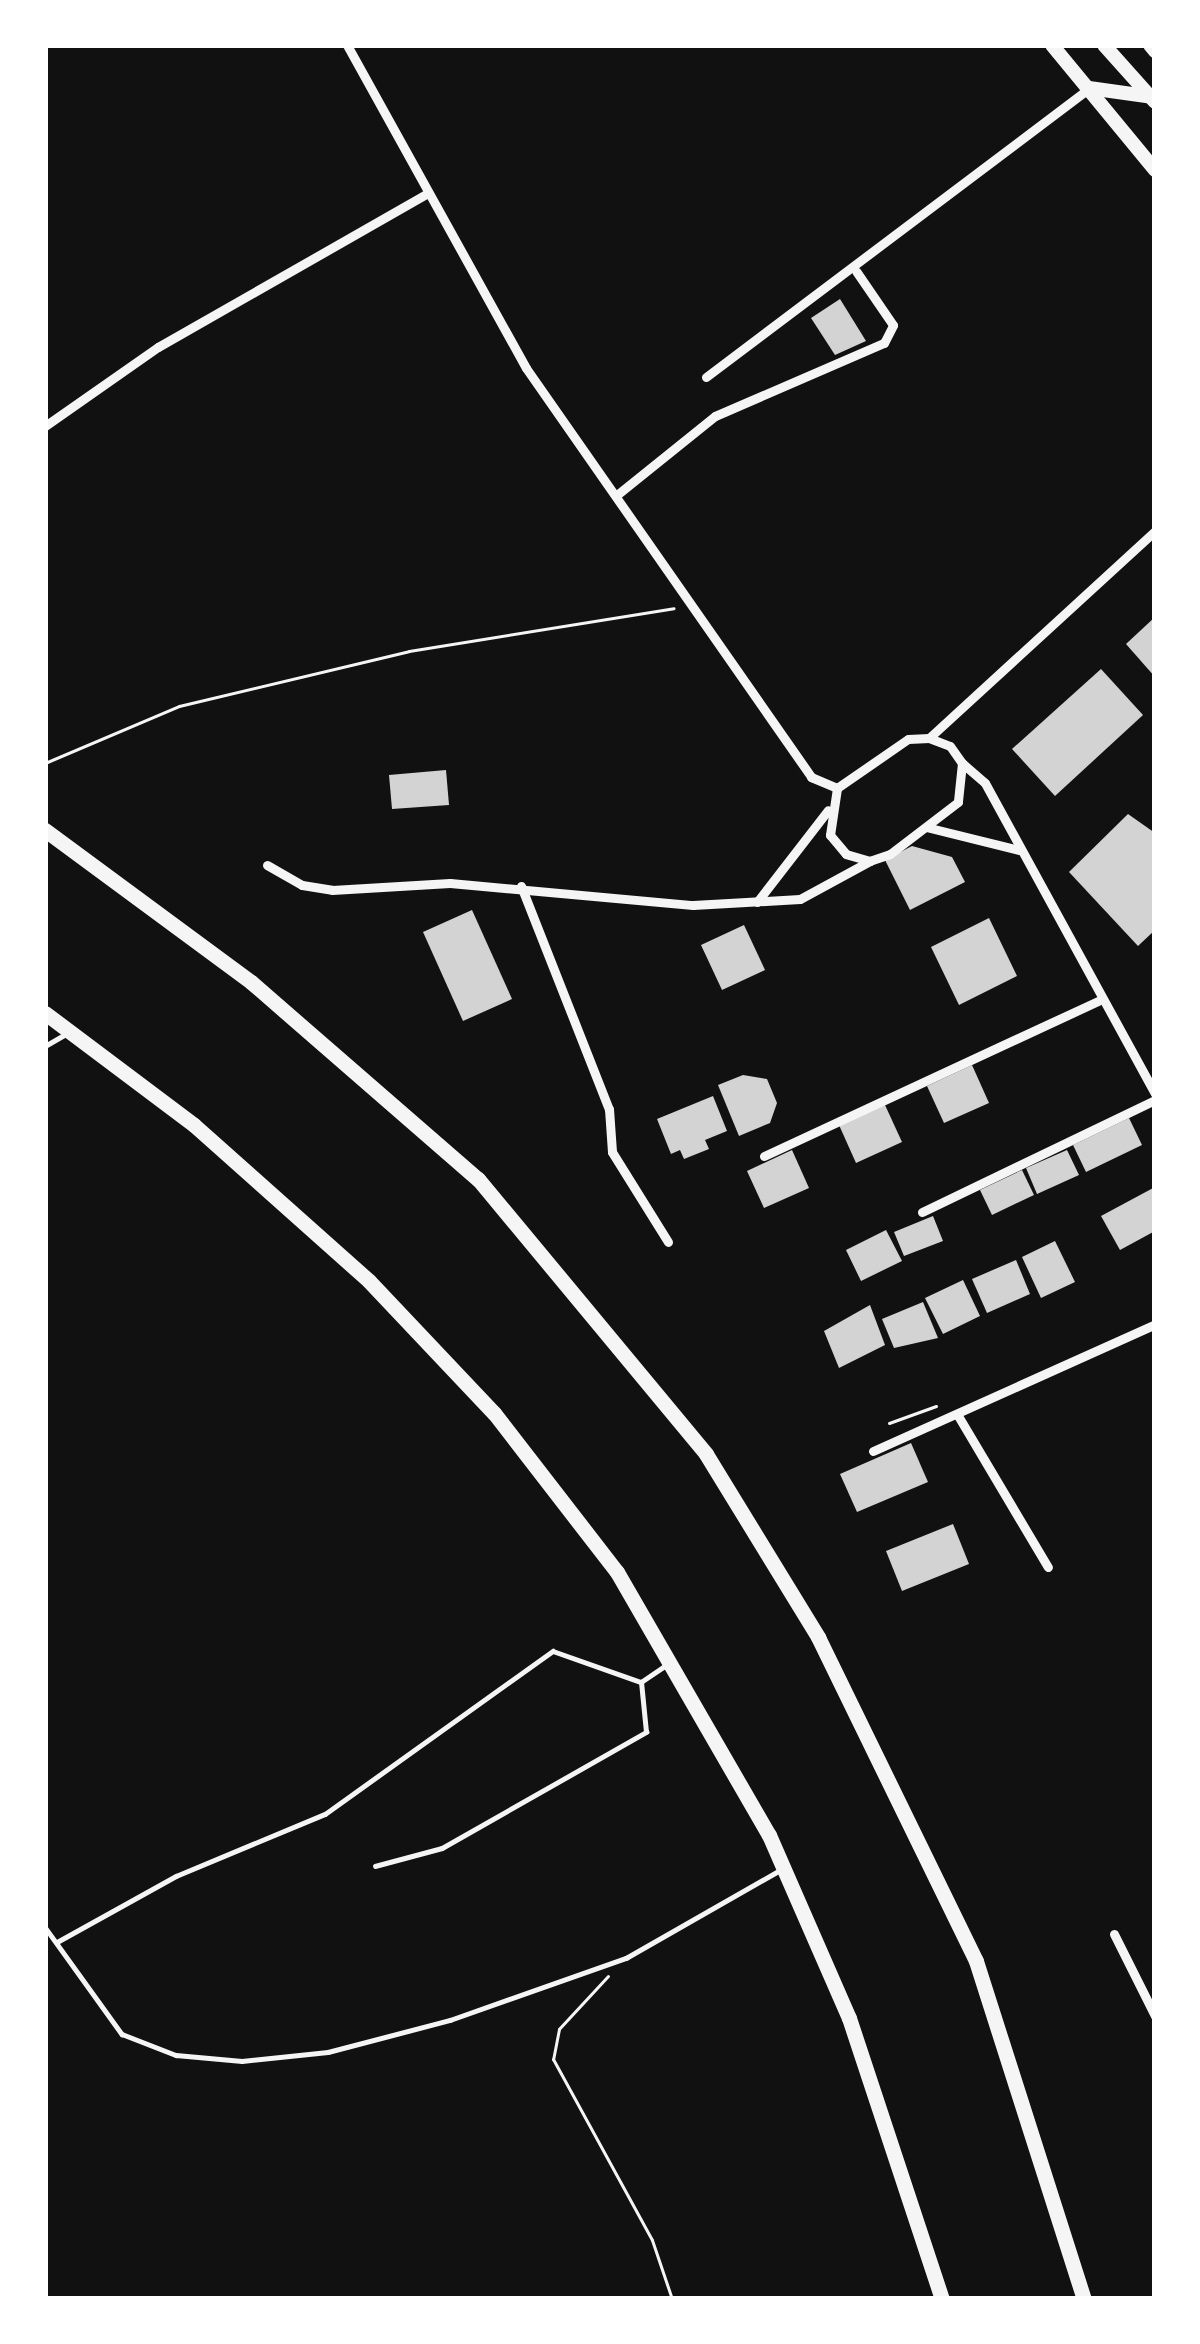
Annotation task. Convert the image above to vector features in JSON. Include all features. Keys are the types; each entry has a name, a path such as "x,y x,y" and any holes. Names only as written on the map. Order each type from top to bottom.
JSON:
{"highway":[{"path":"45,830 251,982 478,1179 706,1454 818,1637 976,1960 1084,2299"},
{"path":"45,1013 194,1125 385,1298 494,1413 616,1572 671,1661 784,1868 849,2018 942,2299"}],"main road":[{"path":"1052,45 1155,170"},
{"path":"1104,45 1155,100"},
{"path":"1089,88 1155,100"}],"street":[{"path":"347,45 526,368 618,494 687,606 811,777 837,788"},
{"path":"706,377 856,271 1089,88"},
{"path":"45,426 158,347 428,193"},
{"path":"618,494 715,416 884,343 893,325 856,271"},
{"path":"929,738 1155,531"},
{"path":"757,902 828,810 837,788 908,739 929,738 950,746 985,783 1155,1097 922,1211"},
{"path":"267,865 302,885 332,890 521,886 651,903 800,899 926,827 958,802 962,763"},
{"path":"828,810 830,835 846,854 870,861"},
{"path":"926,827 1019,850"},
{"path":"521,886 609,1109 612,1152 668,1242"},
{"path":"764,1156 1100,1000"},
{"path":"873,1451 1155,1324"},
{"path":"957,1414 1048,1567"},
{"path":"1114,1934 1155,2016"}],"lane":[{"path":"45,1046 71,1031"},
{"path":"57,1942 176,1876 325,1814 553,1651 641,1682"},
{"path":"641,1682 671,1661"},
{"path":"376,1866 442,1849 646,1732 641,1682"},
{"path":"45,1927 122,2034 176,2055 242,2061 328,2052 451,2020 626,1958 784,1868"}],"path":[{"path":"45,764 179,706 409,651 687,606"},
{"path":"626,1958 559,2029 553,2060 652,2240 672,2299"}],"building":[{"path":"840,299 866,341 835,355 811,318"},
{"path":"1155,617 1155,677 1126,644"},
{"path":"1101,669 1143,715 1055,796 1012,749"},
{"path":"446,770 449,805 392,809 389,775"},
{"path":"1128,814 1155,833 1155,930 1138,946 1069,872"},
{"path":"912,846 952,857 965,882 910,910 885,860"},
{"path":"472,910 512,999 463,1021 423,932"},
{"path":"989,918 1017,976 959,1005 931,947"},
{"path":"744,925 765,970 722,990 701,945"},
{"path":"972,1065 989,1103 944,1123 927,1086"},
{"path":"743,1075 767,1079 777,1103 770,1123 739,1136 718,1085"},
{"path":"713,1096 727,1131 705,1140 709,1149 684,1159 680,1150 671,1154 657,1119"},
{"path":"885,1105 902,1142 856,1163 839,1125"},
{"path":"1129,1118 1142,1145 1086,1172 1073,1145"},
{"path":"792,1150 809,1188 764,1208 747,1171"},
{"path":"1067,1150 1079,1175 1037,1194 1026,1168"},
{"path":"1022,1170 1034,1195 992,1215 980,1190"},
{"path":"1155,1187 1155,1231 1120,1250 1101,1216"},
{"path":"933,1216 943,1241 904,1256 894,1232"},
{"path":"886,1230 902,1261 861,1281 846,1250"},
{"path":"1055,1241 1075,1282 1041,1298 1022,1257"},
{"path":"1016,1260 1030,1294 987,1313 972,1279"},
{"path":"963,1280 980,1316 943,1334 925,1298"},
{"path":"923,1302 938,1338 894,1348 882,1319"},
{"path":"870,1305 885,1345 839,1368 824,1331"},
{"path":"911,1443 928,1482 857,1512 840,1474"},
{"path":"953,1524 969,1564 902,1591 886,1551"}]}
